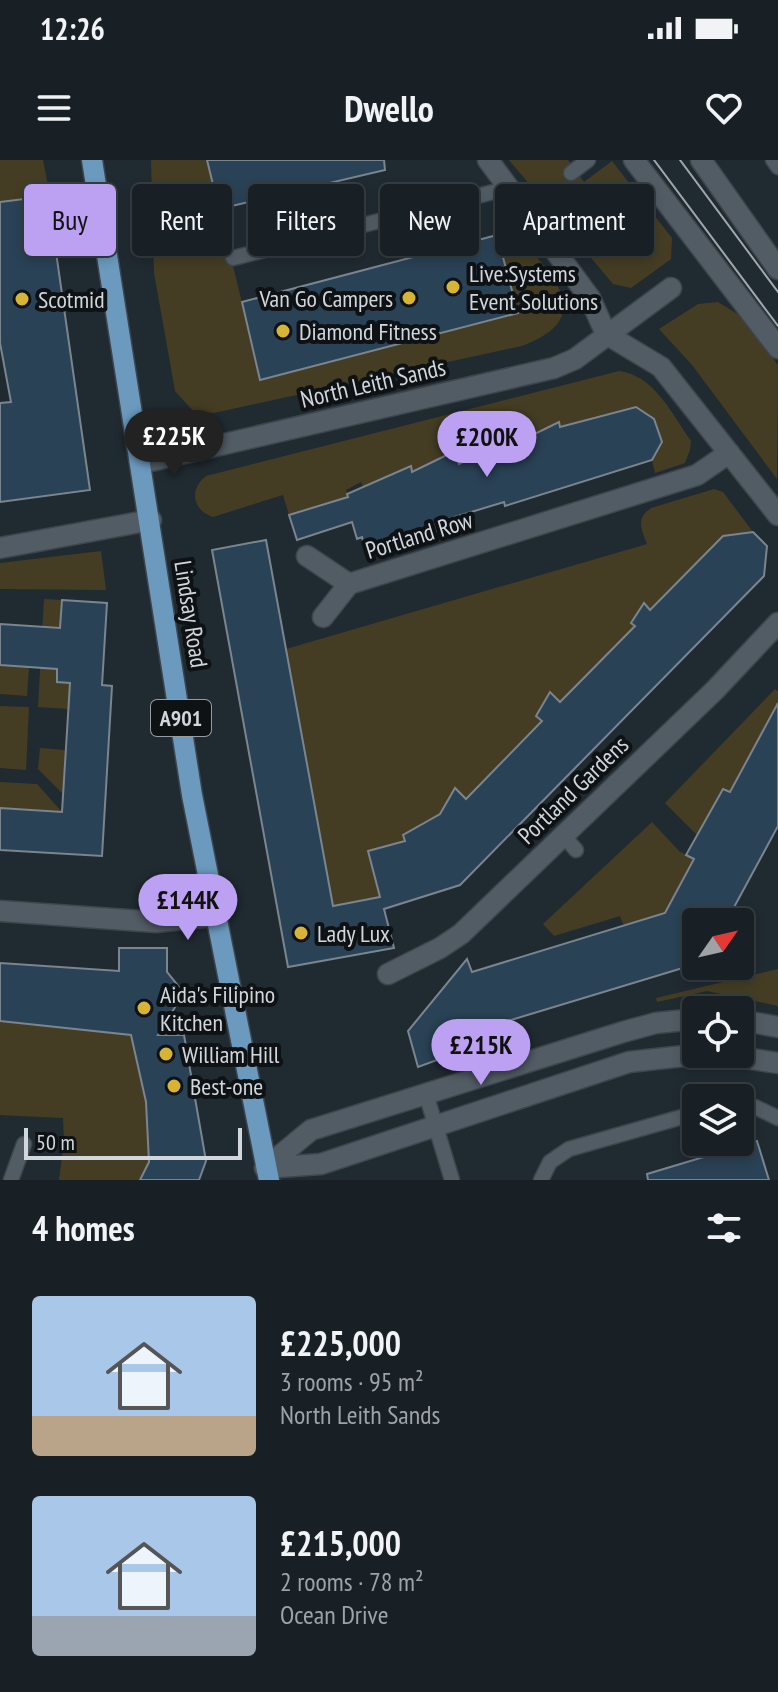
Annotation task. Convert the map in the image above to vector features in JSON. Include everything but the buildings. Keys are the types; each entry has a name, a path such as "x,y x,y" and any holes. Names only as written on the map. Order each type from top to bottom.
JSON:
{"main road":[{"name":"Lindsay Road","path":"92,160 192,795 264,1176"}],"street":[{"path":"488,160 506,184"},
{"path":"634,160 778,348"},
{"path":"701,160 776,262"},
{"path":"559,256 590,298 606,334 661,367 778,515"},
{"name":"North Leith Sands","path":"142,463 538,372 575,359 671,288"},
{"name":"Portland Row","path":"323,617 349,584 489,549 697,475 729,453"},
{"path":"0,548 151,520"},
{"name":"Portland Row","path":"307,556 349,584"},
{"name":"Portland Gardens","path":"388,974 461,934 570,843 694,721 778,623"},
{"path":"0,911 156,922 215,916"},
{"path":"264,1176 311,1130 623,1032 656,1023 682,1020"},
{"path":"754,1023 778,1027"},
{"path":"264,1176 321,1164 629,1062 682,1056"},
{"path":"754,1059 778,1063"}],"lane":[{"path":"571,173 588,160"},
{"path":"773,160 778,167"},
{"path":"233,258 495,192"},
{"path":"426,1094 452,1180"},
{"path":"754,1107 778,1118"},
{"path":"541,1180 550,1162 569,1149 682,1117"},
{"path":"11,1180 24,1144"}],"shaded area":[{"path":"0,160 43,160 48,184 24,184 24,199 0,202"},
{"path":"151,160 207,160 213,184 152,184"},
{"path":"509,160 568,160 584,182 612,161 630,184 529,184"},
{"path":"654,215 672,238 671,259 631,288 613,284 590,256 654,256"},
{"path":"154,256 231,256 261,380 518,313 503,256 536,256 553,277 564,307 559,321 546,334 522,346 214,413 193,411 175,391"},
{"path":"718,302 741,316 778,365 777,479 692,365 659,329 698,304"},
{"path":"619,371 642,380 669,408 691,441 685,463 655,473 652,460 661,442 654,419 636,407 560,427 559,423 510,447 506,438 488,450 458,459 455,452 413,473 411,467 365,492 361,482 346,490 348,497 289,515 283,495 213,517 201,509 195,499 197,487 206,476"},
{"path":"714,489 723,492 753,532 722,536 650,610 644,604 632,623 635,626 560,702 550,693 536,716 542,721 449,816 405,841 380,897 333,906 286,649 647,544 641,521 646,512"},
{"path":"101,551 106,590 0,589 0,563"},
{"path":"44,599 62,600 57,681 70,683 68,709 38,707"},
{"path":"0,665 29,667 27,696 0,694"},
{"path":"775,689 778,691 778,703 730,792 723,789 705,838 696,834 665,803"},
{"path":"0,706 29,707 26,770 0,768"},
{"path":"40,748 65,750 63,794 38,769"},
{"path":"0,782 37,784 62,812 0,808"},
{"path":"652,822 679,851 694,859 665,913 624,926 620,916 554,936 543,924"},
{"path":"778,969 778,1006 754,1001 754,996 731,996 707,991 657,1002 656,998 732,980 754,980 754,975"},
{"path":"0,1021 131,1035 146,1102 149,1162 140,1180 59,1180 64,1141 63,1118 0,1115"}],"tram line":[{"path":"654,160 778,326"},
{"path":"680,160 778,292"}],"place":[{"name":"Live:Systems Event Solutions","path":"453,287"},
{"name":"Van Go Campers","path":"409,298"},
{"name":"Scotmid","path":"22,299"},
{"name":"Diamond Fitness","path":"283,331"},
{"name":"Lady Lux","path":"301,933"},
{"name":"Aida's Filipino Kitchen","path":"144,1008"},
{"name":"William Hill","path":"166,1054"},
{"name":"Best-one","path":"174,1086"}]}
